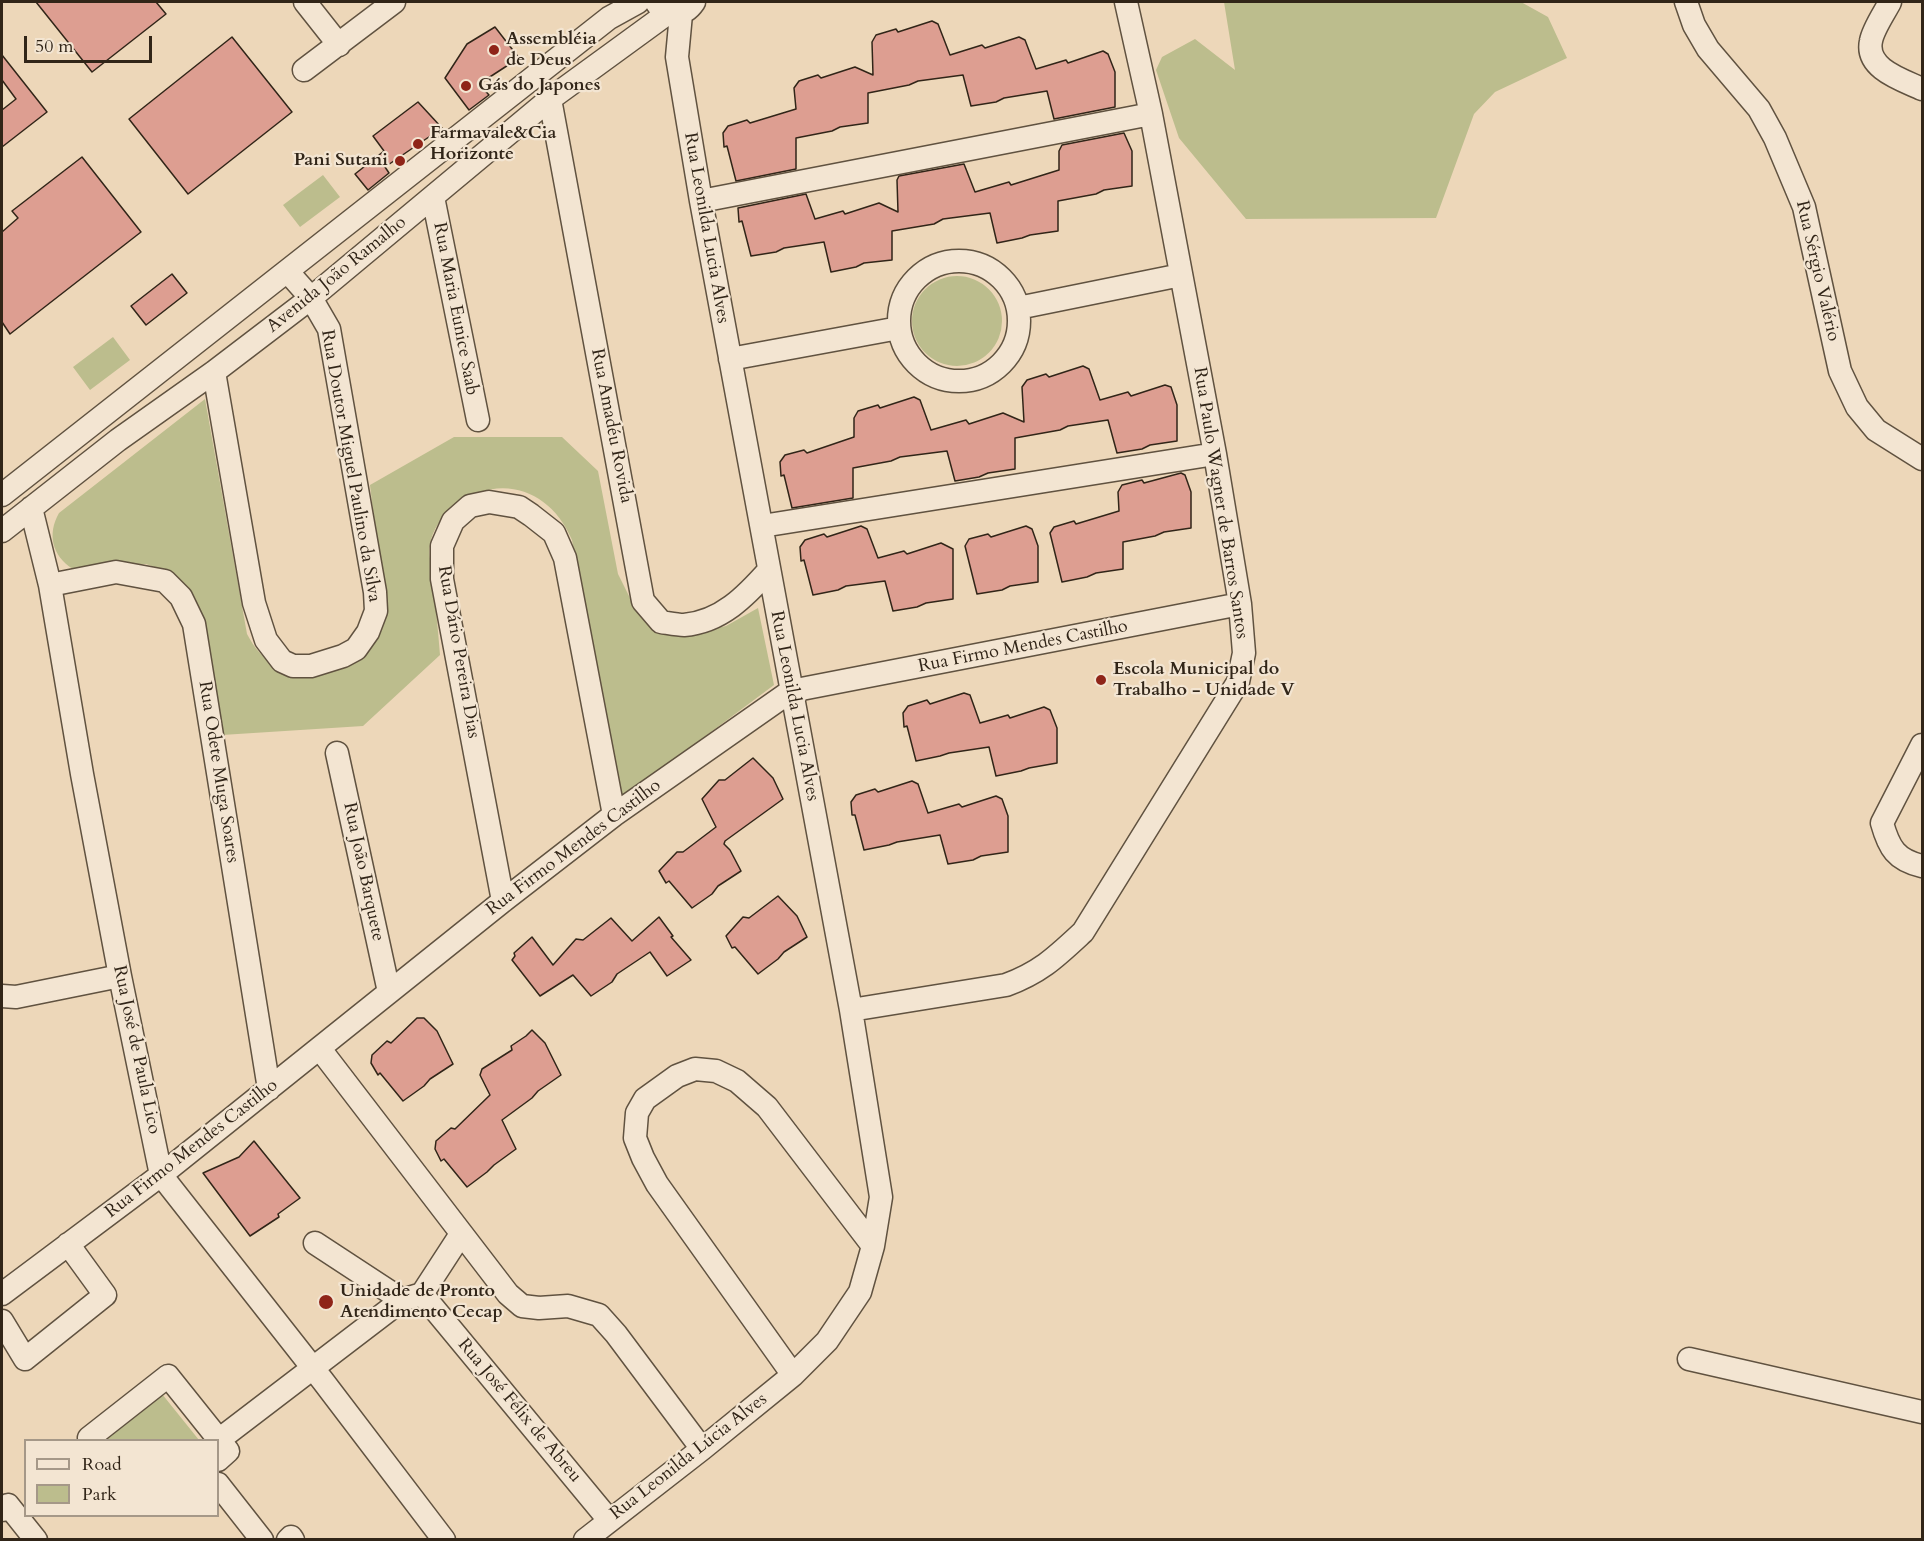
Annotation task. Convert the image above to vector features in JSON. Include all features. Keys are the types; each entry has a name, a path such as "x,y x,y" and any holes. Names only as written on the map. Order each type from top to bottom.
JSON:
{"street":[{"path":"305,2 339,45"},
{"path":"304,70 394,2"},
{"name":"Avenida João Ramalho","path":"2,495 609,18 638,2"},
{"name":"Rua Paulo Wagner de Barros Santos","path":"852,1010 1006,985 1029,976 1052,961 1083,932 1238,682 1244,653 1240,604 1215,454 1151,114 1126,2"},
{"path":"1890,2 1870,41 1872,53 1878,66 1923,89"},
{"name":"Rua Sérgio Valério","path":"1684,4 1708,50 1759,110 1775,138 1804,207 1840,371 1857,407 1876,430 1923,459"},
{"name":"Avenida João Ramalho","path":"2,531 118,440 214,372 311,298 550,99 675,7"},
{"name":"Rua Leonilda Lucia Alves","path":"675,7 677,57 701,201 852,1010 881,1197 873,1246 860,1292 827,1341 793,1375"},
{"name":"Rua Amadéu Rovida","path":"550,99 643,601 661,622 683,625 708,620 731,608 769,570"},
{"path":"701,201 1151,114"},
{"name":"Rua Maria Eunice Saab","path":"433,197 478,420"},
{"path":"959,260 979,264 996,274 1010,289 1018,308 1019,330 1012,350 999,367 980,378 959,382 938,378 919,366 906,349 899,328 900,308 907,289 921,274 939,264 959,260"},
{"name":"Rua Doutor Miguel Paulino da Silva","path":"214,372 254,603 266,640 282,662 293,666 311,666 343,656 356,649 368,632 376,611 375,592 329,329 311,298 287,271"},
{"path":"1018,308 1181,275"},
{"path":"730,359 899,328"},
{"path":"762,526 1215,454"},
{"name":"Rua Dário Pereira Dias","path":"503,901 442,579 442,546 453,521 470,506 489,502 519,507 554,533 565,558 614,815"},
{"name":"Rua José de Paula Lico","path":"31,508 50,585 82,774 120,976 161,1175 444,1539"},
{"name":"Rua Odete Muga Soares","path":"50,585 116,572 165,581 181,597 194,624 269,1089"},
{"name":"Rua Firmo Mendes Castilho","path":"2,1294 161,1175 614,815 791,692 1240,604"},
{"path":"1923,745 1882,823 1888,844 1907,862 1923,866"},
{"name":"Rua João Barquete","path":"338,753 389,992"},
{"path":"2,996 16,997 120,976"},
{"path":"320,1049 508,1294 522,1306 539,1308 568,1306 599,1315 616,1334 702,1449"},
{"path":"793,1375 657,1184 643,1158 635,1138 637,1113 645,1099 677,1076 696,1069 716,1071 737,1081 767,1107 873,1246"},
{"path":"219,1450 313,1369 412,1297 461,1234"},
{"name":"Rua José Félix de Abreu","path":"315,1243 412,1297 609,1520"},
{"path":"2,1321 25,1359 105,1295 68,1244"},
{"path":"1689,1359 1923,1412"},
{"name":"Rua Leonilda Lúcia Alves","path":"585,1539 793,1375"},
{"path":"90,1439 168,1376 211,1439"},
{"path":"219,1485 262,1539"},
{"path":"2,1510 8,1505 32,1526"},
{"path":"288,1539 291,1537 293,1539"}],"green space":[{"path":"1224,2 1521,2 1548,17 1567,58 1495,92 1474,114 1436,218 1246,219 1179,138 1156,70 1162,57 1195,39 1235,70"},
{"path":"323,175 340,197 300,227 283,205"},
{"path":"957,276 974,280 989,289 998,304 1002,321 998,338 989,353 974,362 957,366 940,362 925,353 916,338 912,321 916,304 925,289 940,280"},
{"path":"113,337 130,360 90,390 73,367"},
{"path":"205,399 247,634 259,651 271,661 306,671 331,672 348,666 358,659 378,638 383,627 385,605 370,485 454,437 562,437 598,471 618,574 631,600 700,632 726,626 758,608 774,685 621,799 572,540 563,522 551,508 522,491 505,488 488,490 471,496 454,507 438,524 431,539 429,553 440,655 363,726 222,735 169,572 146,564 73,569 60,558 53,537 55,521 59,513"},
{"path":"162,1394 198,1439 107,1439"}],"building":[{"path":"36,2 156,2 166,14 92,72"},
{"path":"932,21 938,24 950,55 982,45 985,48 1019,37 1025,40 1036,69 1066,60 1068,63 1103,51 1108,54 1115,72 1115,107 1054,119 1047,91 971,106 963,75 918,81 868,93 868,123 796,138 796,169 736,181 727,146 724,147 723,133 728,126 747,120 750,123 796,109 794,88 799,81 818,75 821,78 855,67 873,75 872,42 876,35 896,29 898,32"},
{"path":"495,27 519,58 479,84 489,95 469,110 445,78 467,44"},
{"path":"232,37 292,112 188,194 129,119"},
{"path":"2,55 47,112 2,147 2,110 16,99 2,80"},
{"path":"418,102 442,128 385,167 389,173 368,190 355,174 384,151 373,136"},
{"path":"1124,133 1132,151 1132,186 1058,201 1058,231 997,243 990,213 943,219 934,224 892,231 892,260 864,263 831,272 824,242 751,256 742,221 739,222 738,208 806,194 815,219 843,211 845,214 879,203 898,212 897,180 899,176 964,164 975,192 1009,182 1011,185 1059,170 1059,151 1062,145"},
{"path":"82,157 141,232 10,334 2,322 2,232 18,218 12,211"},
{"path":"172,274 187,293 146,325 131,306"},
{"path":"1083,366 1089,369 1100,400 1128,392 1131,396 1165,385 1171,387 1177,405 1177,441 1117,453 1108,420 1068,426 1060,430 1015,438 1015,469 955,481 947,451 900,457 891,461 853,468 853,498 792,508 784,475 781,476 780,462 785,455 804,450 807,453 854,437 854,418 858,411 878,405 880,408 914,397 920,400 931,430 966,420 969,424 1003,413 1024,422 1022,387 1027,380 1046,374 1049,377"},
{"path":"1181,473 1185,475 1191,492 1191,528 1123,542 1123,569 1062,582 1050,533 1054,527 1074,521 1076,524 1119,511 1118,492 1122,485 1142,480 1144,483"},
{"path":"861,526 867,529 878,558 904,551 907,554 941,543 953,549 953,599 893,611 885,581 846,586 813,595 804,560 801,561 800,547 805,540 824,534 827,537"},
{"path":"1026,526 1032,529 1038,546 1038,582 977,594 965,546 969,539 988,534 991,537"},
{"path":"964,693 970,695 980,723 1008,715 1010,718 1044,707 1050,710 1057,728 1057,763 996,776 989,747 916,761 907,726 904,727 903,713 908,706 927,700 930,704"},
{"path":"753,758 773,778 783,799 725,841 724,844 730,850 741,871 718,886 712,894 692,908 669,881 666,883 659,871 677,852 683,852 716,827 702,799 719,780 725,780"},
{"path":"912,781 918,784 928,813 959,804 962,807 996,796 1002,799 1008,816 1008,852 948,864 940,835 864,850 855,815 852,815 851,802 856,795 875,789 878,792"},
{"path":"778,896 797,916 807,937 784,952 758,974 735,947 732,948 726,936 743,917 749,918"},
{"path":"659,917 673,936 671,937 691,960 667,976 650,952 617,974 612,982 591,996 573,975 540,996 512,960 514,953 532,937 553,965 576,939 583,940 611,918 632,941"},
{"path":"417,1018 424,1018 437,1031 453,1064 403,1101 380,1073 378,1075 371,1063 372,1055 387,1041 391,1043"},
{"path":"532,1030 545,1043 561,1075 502,1120 516,1149 467,1187 444,1159 441,1161 435,1149 436,1141 451,1128 455,1129 490,1095 480,1075 482,1069 512,1050 511,1046"},
{"path":"254,1141 300,1198 278,1214 279,1217 250,1236 203,1173 239,1157"}],"place":[{"name":"Assembléia de Deus","path":"494,50"},
{"name":"Gás do Japones","path":"466,86"},
{"name":"Farmavale&Cia Horizonte","path":"418,144"},
{"name":"Pani Sutani","path":"400,161"},
{"name":"Escola Municipal do Trabalho - Unidade V","path":"1101,680"},
{"name":"Unidade de Pronto Atendimento Cecap","path":"326,1302"}]}
